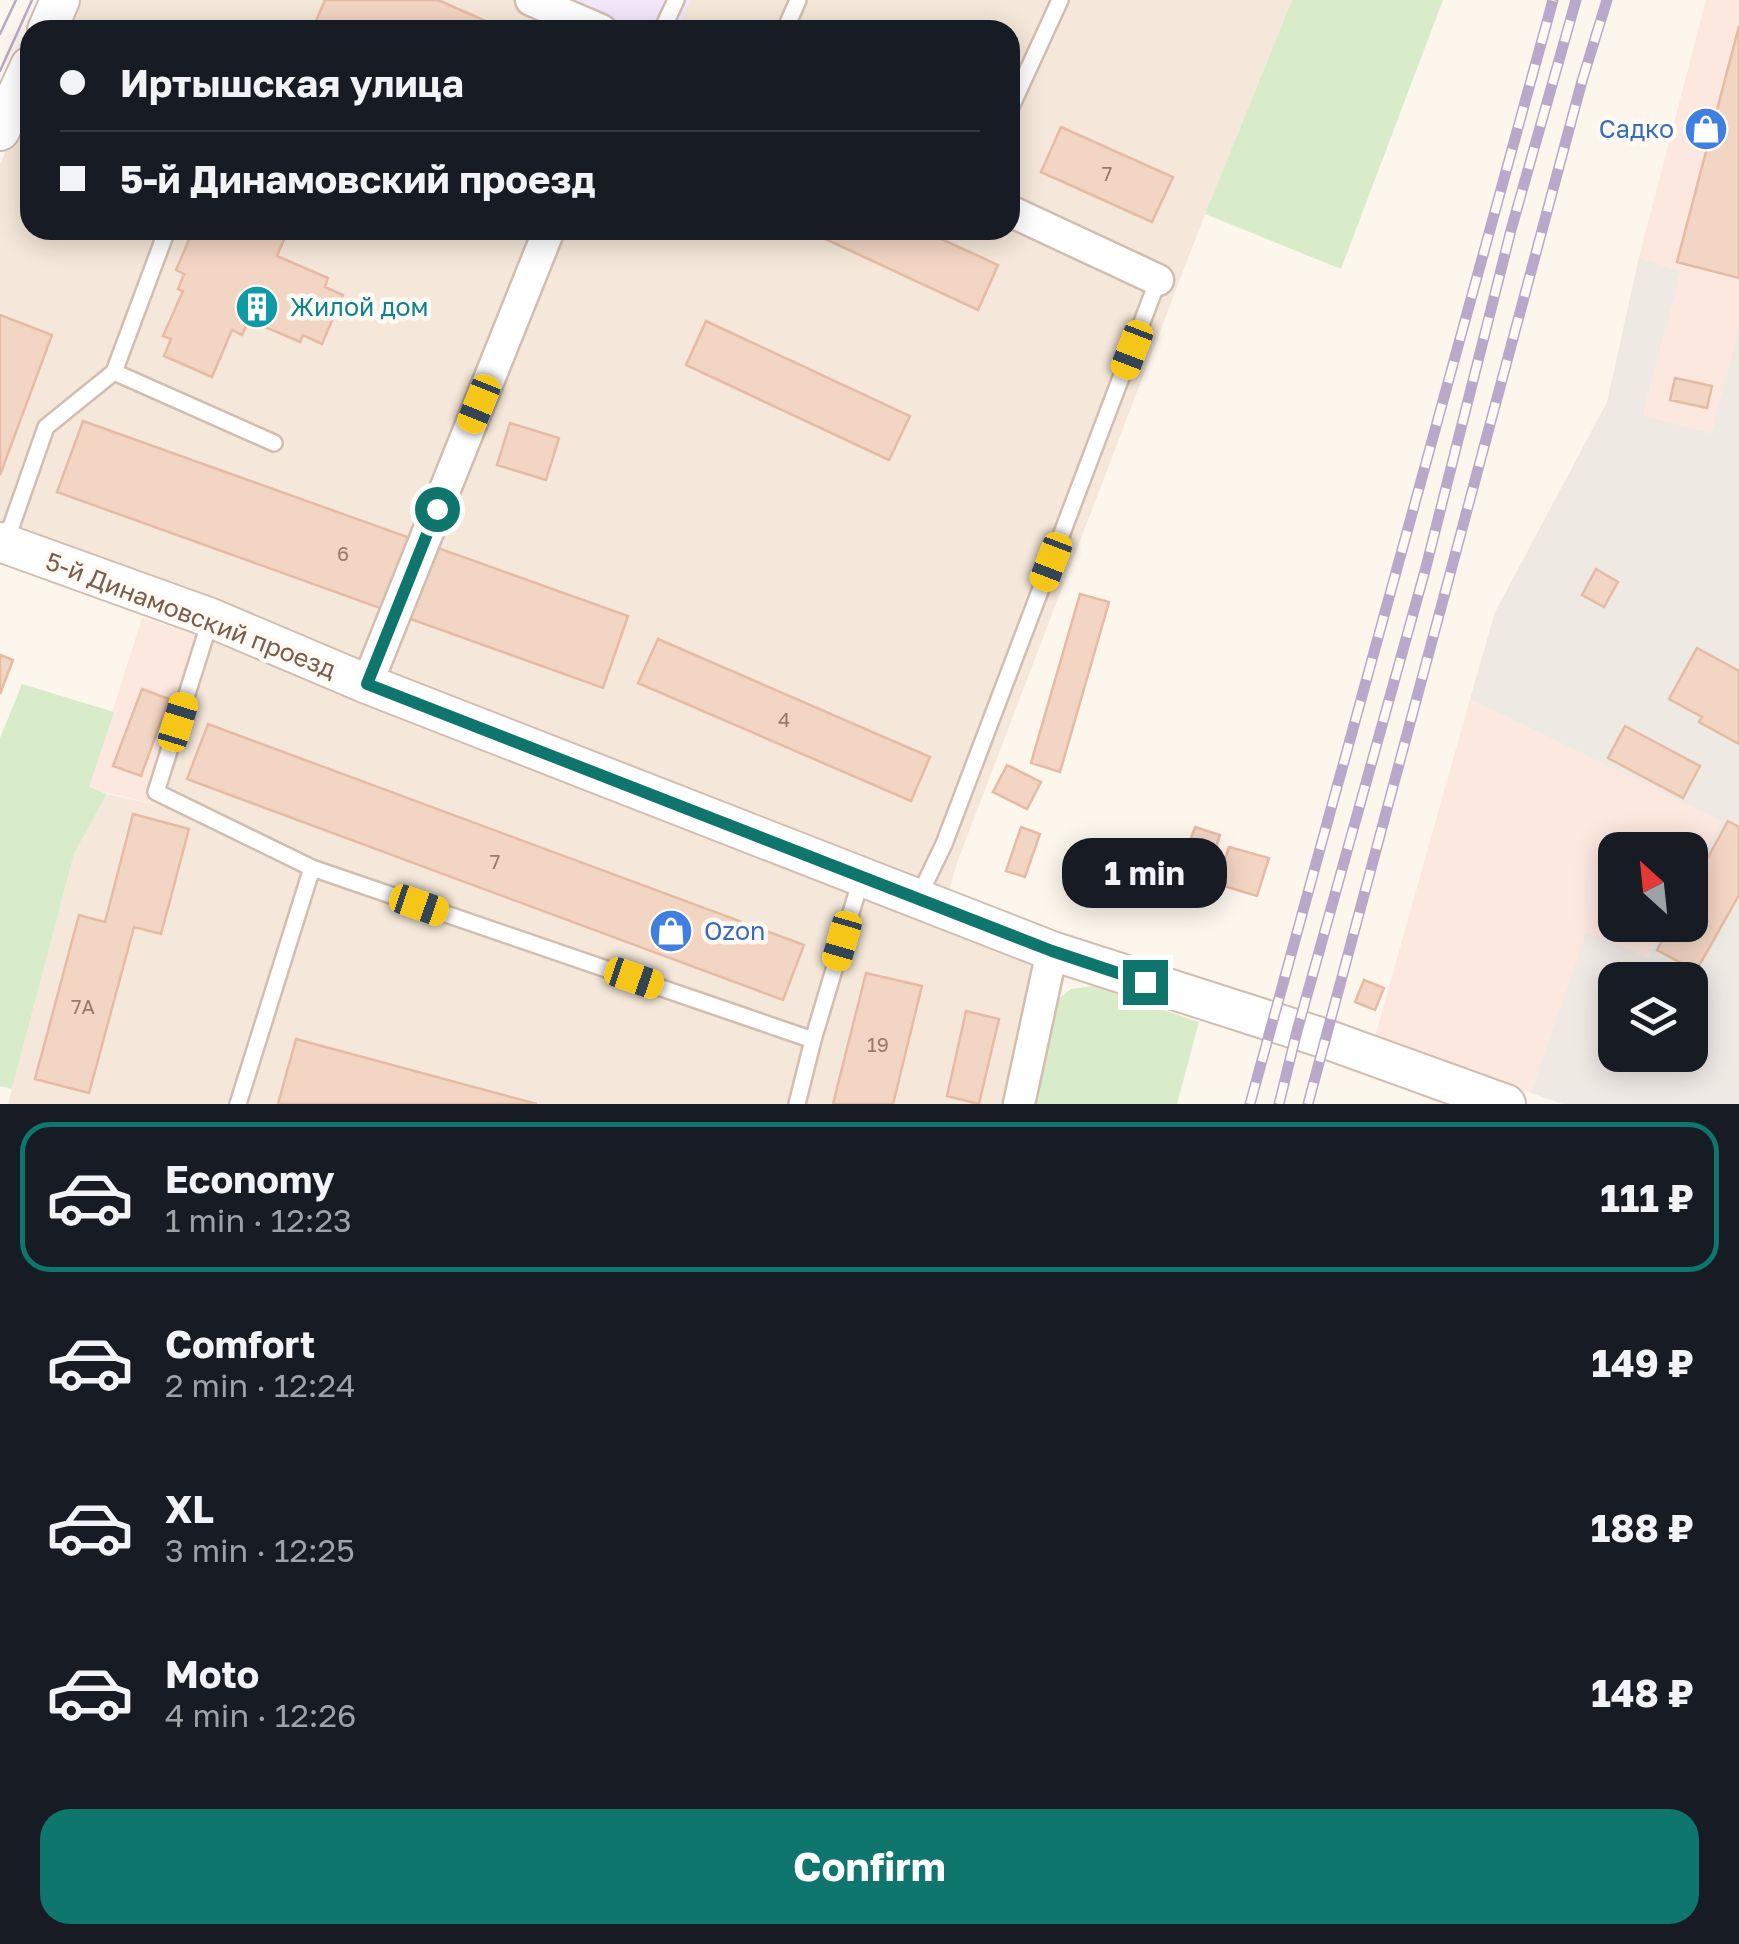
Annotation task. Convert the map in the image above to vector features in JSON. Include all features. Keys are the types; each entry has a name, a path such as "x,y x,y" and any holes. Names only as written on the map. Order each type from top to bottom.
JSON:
{"street":[{"path":"531,0 578,20"},
{"path":"0,131 20,88"},
{"path":"1020,216 1158,280"},
{"path":"367,684 545,240"},
{"name":"5-й Динамовский проезд","path":"3,543 211,618 367,684 1052,951 1326,1039 1506,1104"},
{"path":"1019,1104 1052,951"}],"lane":[{"path":"1020,87 1060,0"},
{"path":"3,543 46,427 114,372 163,240"},
{"path":"918,898 944,844 1158,280"},
{"path":"114,372 274,443"},
{"path":"211,618 156,792 312,868 813,1040"},
{"path":"238,1104 312,868"},
{"path":"797,1104 862,875"}],"shaded area":[{"path":"75,0 1292,0 1205,214 949,891 0,521 0,164 20,120 20,240 1020,240 1020,20 66,20"},
{"path":"557,0 691,0 682,20 601,20"},
{"name":"Садко","path":"1706,0 1739,0 1739,328 1711,433 1643,415 1681,271 1639,257"},
{"path":"1639,257 1681,271 1643,415 1711,433 1739,328 1739,1104 1563,1104 1531,1093 1586,932 1598,937 1598,942 1610,942 1647,957 1655,942 1708,942 1708,845 1721,821 1470,699 1495,612 1607,402"},
{"path":"142,618 215,639 161,806 88,788"},
{"path":"215,639 1026,959 1035,982 1006,1104 8,1104 74,854 107,794 161,806"},
{"path":"1470,699 1722,821 1708,846 1708,832 1598,832 1598,938 1586,933 1531,1093 1374,1040"},
{"path":"1609,942 1655,942 1647,957"}],"green space":[{"path":"1292,0 1443,0 1341,269 1205,214"},
{"path":"22,684 114,712 89,787 107,794 74,854 12,1089 0,1086 0,738"},
{"path":"1093,986 1199,1022 1177,1104 1034,1104 1057,1000 1071,989"}],"building":[{"path":"325,0 438,0 483,20 316,20"},
{"path":"1739,26 1739,278 1677,262"},
{"path":"1061,127 1173,177 1152,222 1041,172"},
{"name":"Жилой дом","path":"189,240 284,240 277,256 328,278 325,287 343,295 322,344 303,335 300,342 249,320 242,335 232,330 212,377 164,356 171,339 163,336 183,291 178,289 184,274 176,270"},
{"path":"828,240 944,240 998,265 978,310"},
{"path":"0,315 52,335 0,475"},
{"path":"706,321 910,416 889,460 686,365"},
{"path":"1675,378 1712,386 1707,408 1670,400"},
{"path":"83,421 628,616 603,688 57,492"},
{"path":"510,423 559,438 546,480 497,465"},
{"path":"1596,569 1618,582 1604,607 1582,595"},
{"path":"1080,594 1109,602 1060,772 1031,763"},
{"path":"658,639 930,757 911,801 638,683"},
{"path":"1697,648 1739,671 1739,744 1699,722 1702,717 1669,699"},
{"path":"0,655 13,660 0,694"},
{"path":"142,689 169,699 141,776 113,766"},
{"path":"208,724 804,945 783,1000 187,779"},
{"path":"1625,726 1700,766 1683,798 1608,758"},
{"path":"1007,765 1041,782 1027,809 993,792"},
{"path":"133,814 189,829 161,934 134,927 89,1093 35,1079 79,915 105,922"},
{"path":"1728,821 1739,827 1739,895 1701,962 1679,962 1657,950 1661,942 1708,942 1708,857"},
{"path":"1021,827 1040,834 1025,877 1006,871"},
{"path":"1195,827 1220,835 1205,881 1179,873"},
{"path":"1229,847 1269,858 1257,896 1217,884"},
{"path":"866,973 922,986 893,1104 833,1104"},
{"path":"1364,980 1384,988 1375,1010 1355,1002"},
{"path":"966,1011 999,1019 979,1104 947,1096"},
{"path":"296,1039 537,1104 278,1104"}],"tram line":[{"path":"0,34 16,0"},
{"path":"23,20 32,0"},
{"path":"0,71 20,27"}],"railway":[{"path":"1250,1104 1553,0"},
{"path":"1279,1104 1426,567 1511,230 1576,0"},
{"path":"1308,1104 1607,0"}],"place":[{"name":"Садко","path":"1706,129"},
{"name":"Жилой дом","path":"257,307"},
{"name":"Ozon","path":"671,931"}],"route":[{"path":"437,509 367,684 1052,951 1145,982"}]}
